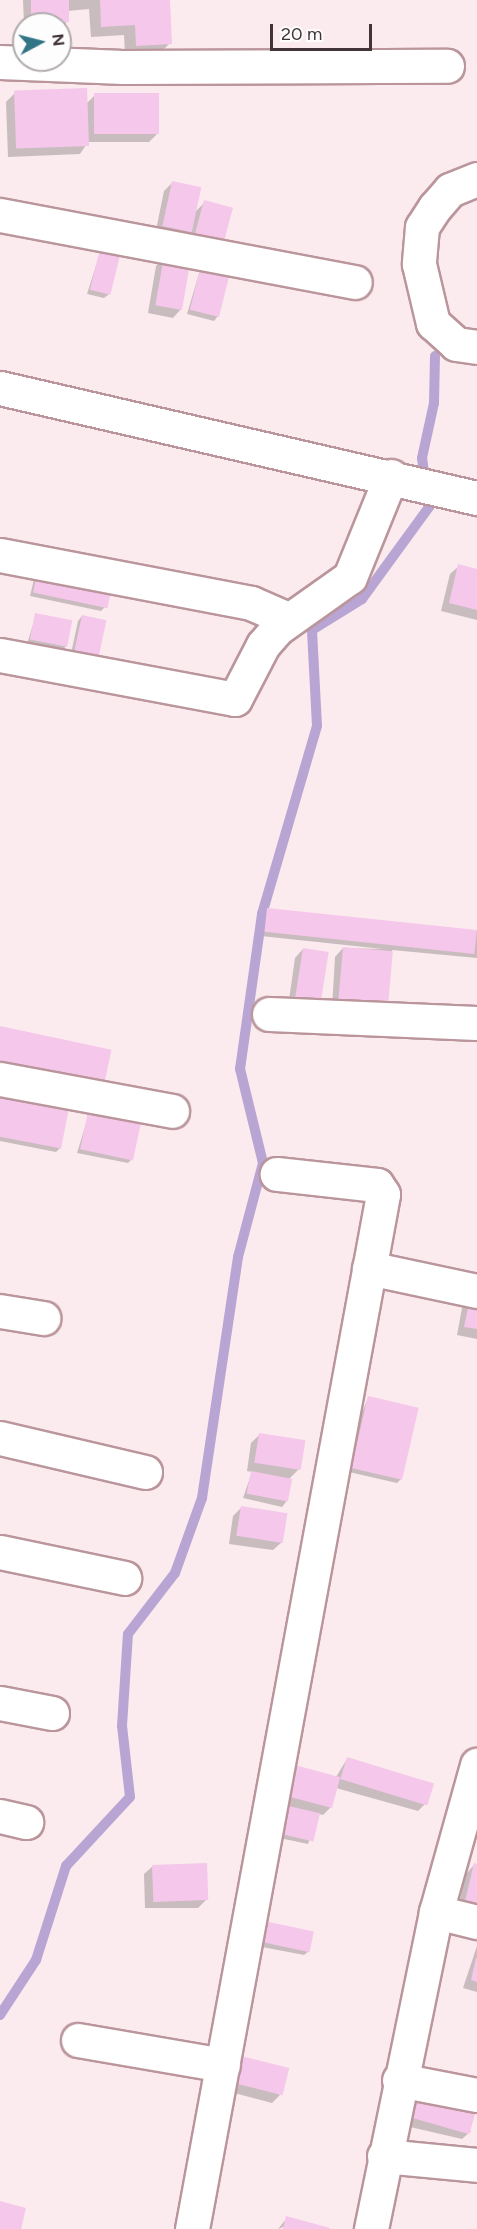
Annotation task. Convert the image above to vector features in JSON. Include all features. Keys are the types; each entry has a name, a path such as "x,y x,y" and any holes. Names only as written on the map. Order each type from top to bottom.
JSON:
{"street":[{"path":"0,62 123,67 447,66"},
{"path":"477,179 450,190 435,207 422,227 419,264 433,323 456,344 477,347"},
{"path":"0,215 355,282"},
{"path":"0,388 443,488 477,498"},
{"path":"0,655 235,699 263,645 288,619 350,577 399,478"},
{"path":"0,555 251,603 288,619"},
{"path":"269,1014 477,1023"},
{"path":"0,1079 172,1111"},
{"path":"192,2229 382,1188 277,1174"},
{"path":"369,1268 477,1291"},
{"path":"0,1311 43,1318"},
{"path":"0,1438 145,1472"},
{"path":"0,1552 124,1578"},
{"path":"0,1703 52,1713"},
{"path":"371,2229 399,2080 436,1912 477,1765"},
{"path":"436,1912 477,1922"},
{"path":"78,2040 223,2065"},
{"path":"399,2080 477,2095"},
{"path":"384,2156 477,2165"}],"building":[{"path":"31,0 69,0 69,12 31,12"},
{"path":"100,0 170,0 172,44 136,46 135,25 101,27"},
{"path":"87,88 89,146 16,149 14,91"},
{"path":"94,93 159,93 159,134 94,134"},
{"path":"172,181 201,187 192,232 162,226"},
{"path":"204,200 233,208 221,251 192,243"},
{"path":"101,245 121,250 110,295 90,290"},
{"path":"164,256 191,261 182,310 155,305"},
{"path":"200,269 229,276 219,317 190,310"},
{"path":"458,564 477,569 477,610 449,603"},
{"path":"38,569 112,585 107,608 33,592"},
{"path":"35,613 72,620 67,647 30,640"},
{"path":"82,615 106,620 98,659 74,654"},
{"path":"267,908 477,930 474,954 264,932"},
{"path":"343,947 393,951 388,1004 338,1000"},
{"path":"303,948 329,952 321,1003 295,999"},
{"path":"0,1026 112,1050 101,1098 0,1076"},
{"path":"0,1096 69,1109 61,1149 0,1137"},
{"path":"88,1112 141,1123 133,1160 80,1149"},
{"path":"470,1298 477,1300 477,1329 464,1327"},
{"path":"368,1396 419,1408 402,1480 351,1468"},
{"path":"259,1433 305,1440 301,1470 254,1463"},
{"path":"251,1471 292,1479 288,1502 247,1494"},
{"path":"241,1506 287,1513 283,1543 236,1536"},
{"path":"347,1757 434,1784 427,1806 340,1779"},
{"path":"291,1764 340,1777 332,1808 283,1795"},
{"path":"280,1804 320,1813 313,1841 273,1832"},
{"path":"207,1863 208,1900 153,1902 152,1865"},
{"path":"474,1863 477,1864 477,1904 465,1901"},
{"path":"264,1921 314,1932 310,1952 260,1942"},
{"path":"477,1958 477,1982 471,1980"},
{"path":"233,2054 289,2068 283,2095 226,2081"},
{"path":"420,2092 477,2108 469,2134 413,2118"},
{"path":"0,2201 26,2208 21,2229 0,2229"},
{"path":"286,2216 330,2228 330,2229 283,2229"}],"waterway":[{"path":"0,2015 36,1960 66,1866 130,1797 122,1726 128,1634 175,1573 202,1498 238,1257 263,1163 240,1069 262,914 317,726 312,630 362,599 429,507 422,458 434,403 435,356"}]}
